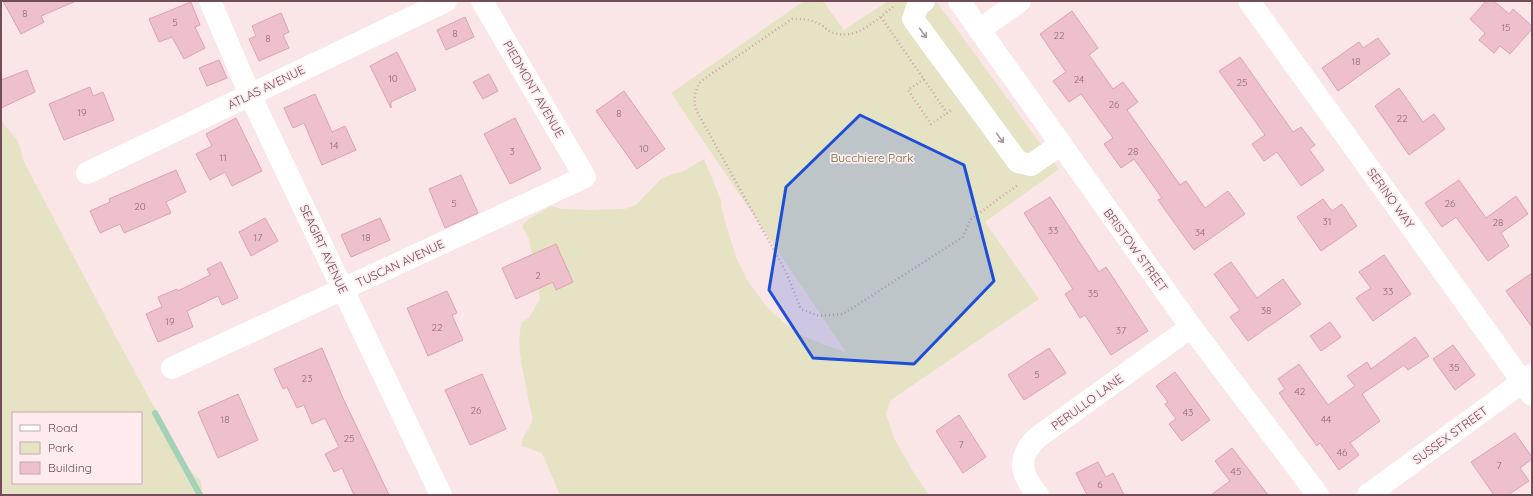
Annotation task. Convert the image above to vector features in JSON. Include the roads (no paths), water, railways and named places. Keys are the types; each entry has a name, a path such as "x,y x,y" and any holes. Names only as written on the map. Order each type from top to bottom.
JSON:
{"street":[{"name":"SEAGIRT AVENUE","path":"210,1 250,95 441,495"},
{"name":"ATLAS AVENUE","path":"87,173 446,1"},
{"name":"PIEDMONT AVENUE","path":"482,1 585,177"},
{"path":"924,1 918,5 913,19 1018,162 1031,165 1060,144"},
{"name":"BRISTOW STREET","path":"959,1 1191,327 1318,495"},
{"path":"979,30 1020,1"},
{"name":"SERINO WAY","path":"1249,1 1529,384"},
{"name":"TUSCAN AVENUE","path":"172,368 585,177"},
{"name":"PERULLO LANE","path":"1038,495 1031,487 1023,471 1023,455 1030,444 1191,327"},
{"name":"SUSSEX STREET","path":"1368,495 1529,384"}],"waterway":[{"path":"155,413 200,495"}],"park label":[{"name":"Bucchiere Park","path":"872,157"}]}
